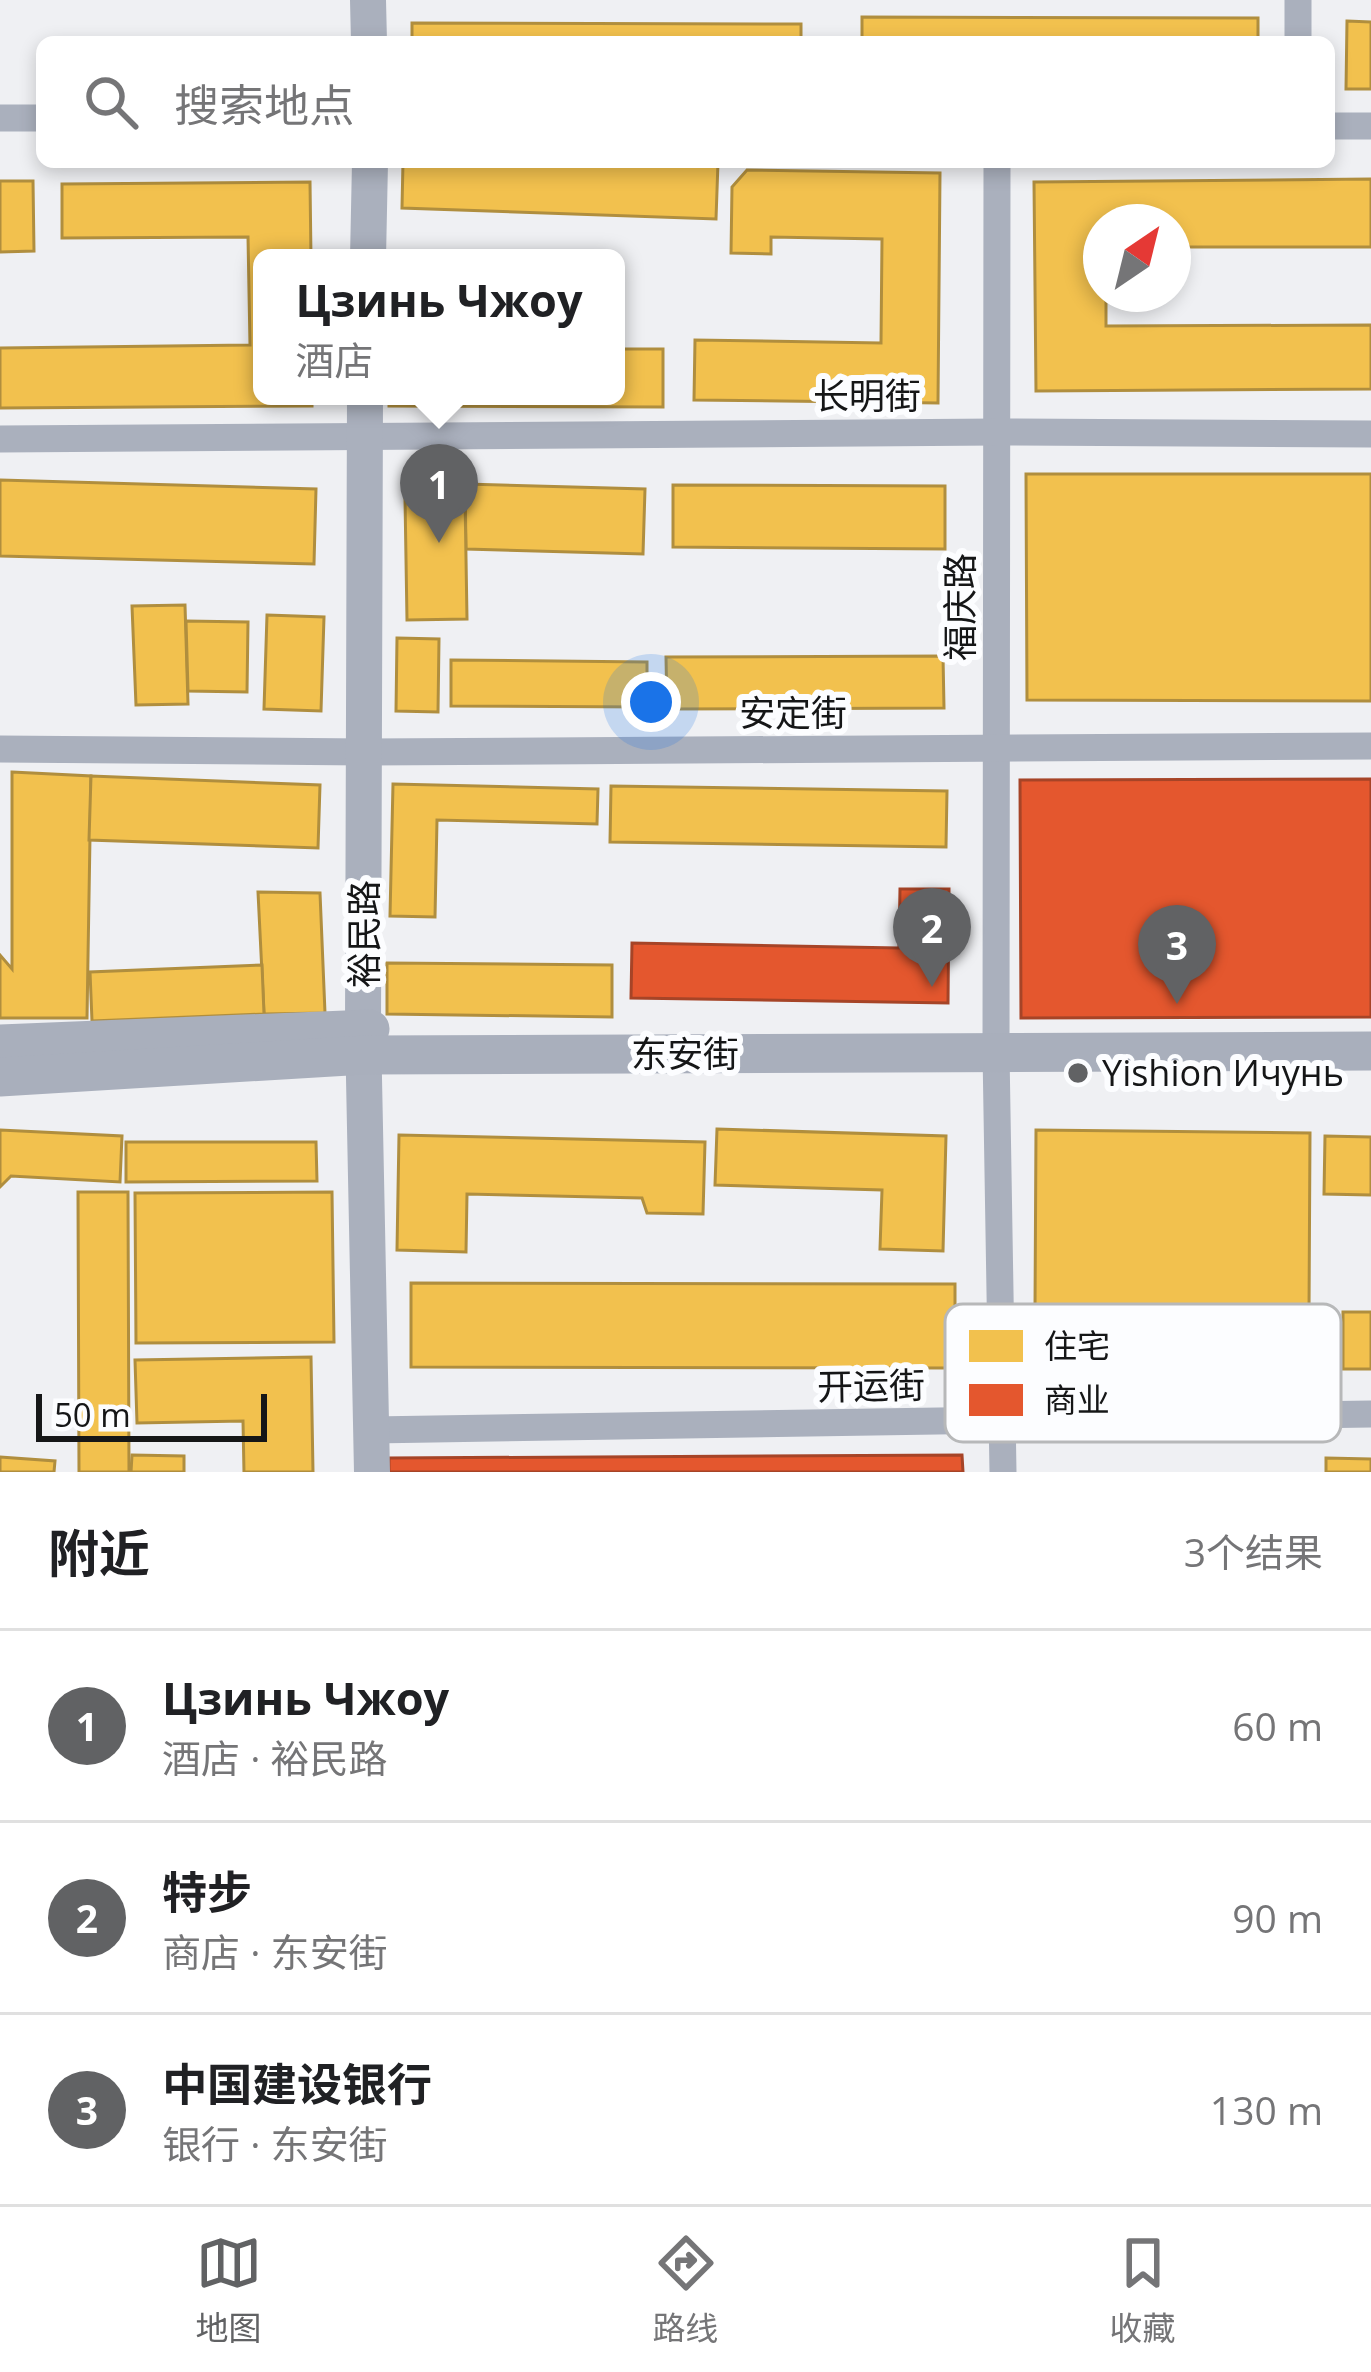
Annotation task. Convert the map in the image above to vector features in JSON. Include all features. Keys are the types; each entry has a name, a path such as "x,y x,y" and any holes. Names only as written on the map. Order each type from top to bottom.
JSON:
{"main road":[{"name":"东安街","path":"0,1044 996,1039 1371,1024"},
{"name":"东安街","path":"996,1039 1371,1051"},
{"name":"东安街","path":"0,1077 364,1042"}],"street":[{"path":"368,0 369,36"},
{"path":"1298,0 1298,36"},
{"path":"0,118 36,118"},
{"path":"1335,126 1371,126"},
{"path":"368,249 370,168"},
{"name":"福庆路","path":"997,168 996,1039 1001,1304"},
{"name":"裕民路","path":"365,405 364,1042 372,1472"},
{"name":"长明街","path":"0,439 1371,434"},
{"name":"安定街","path":"0,749 365,752 1371,746"},
{"name":"开运街","path":"1341,1414 1371,1414"},
{"name":"开运街","path":"372,1430 945,1421"}],"building: 住宅":[{"path":"862,17 1258,18 1258,36 862,36"},
{"path":"1347,21 1371,22 1371,89 1346,89"},
{"path":"412,23 801,24 801,36 412,36"},
{"path":"403,168 718,168 716,219 402,208"},
{"path":"747,170 940,173 938,403 694,400 695,340 881,343 882,239 771,237 771,254 731,253 732,187"},
{"path":"1371,179 1371,247 1191,247 1191,204 1083,204 1083,312 1106,312 1106,326 1371,325 1371,389 1036,391 1034,182"},
{"path":"0,181 33,181 34,251 0,252"},
{"path":"310,182 311,249 253,249 253,405 312,406 0,408 0,348 250,345 248,237 62,238 62,184"},
{"path":"625,349 663,349 663,407 389,406 625,405"},
{"path":"1026,474 1371,474 1371,701 1027,700"},
{"path":"0,480 316,489 314,564 0,556"},
{"path":"465,484 645,489 643,554 466,549"},
{"path":"673,485 945,486 945,549 673,547"},
{"path":"465,497 467,619 407,620 405,498"},
{"path":"185,605 188,704 136,705 132,606"},
{"path":"267,615 324,617 321,711 264,709"},
{"path":"186,621 248,622 247,692 188,691"},
{"path":"397,638 439,639 438,712 396,711"},
{"path":"943,656 944,708 667,709 666,657"},
{"path":"451,660 647,662 647,707 451,706"},
{"path":"12,772 91,776 87,1018 0,1018 0,955 12,969"},
{"path":"91,776 320,785 318,848 89,840"},
{"path":"393,784 598,789 597,824 437,820 435,917 390,916"},
{"path":"611,786 947,791 946,847 610,842"},
{"path":"258,892 320,893 325,1013 264,1014"},
{"path":"387,963 612,965 612,1017 387,1014"},
{"path":"262,965 264,1014 92,1021 90,972"},
{"path":"717,1129 946,1136 943,1251 880,1249 882,1190 715,1185"},
{"path":"0,1130 122,1136 120,1182 11,1176 0,1187"},
{"path":"1036,1130 1310,1133 1309,1304 1035,1304"},
{"path":"399,1135 705,1142 703,1214 647,1213 642,1198 467,1194 466,1252 397,1250"},
{"path":"1325,1136 1371,1137 1371,1195 1324,1194"},
{"path":"126,1142 316,1142 317,1181 126,1182"},
{"path":"78,1192 128,1192 129,1472 79,1472"},
{"path":"332,1192 334,1342 136,1343 135,1193"},
{"path":"411,1283 955,1284 955,1304 945,1304 945,1368 411,1367"},
{"path":"1343,1312 1371,1312 1371,1369 1343,1369"},
{"path":"311,1357 313,1472 244,1472 243,1421 137,1423 135,1360"},
{"path":"132,1455 184,1456 184,1472 131,1472"},
{"path":"0,1457 55,1461 54,1472 0,1472"},
{"path":"1326,1458 1371,1459 1371,1472 1326,1472"}],"building: 商业":[{"path":"1371,779 1371,1017 1021,1018 1020,780"},
{"path":"900,889 949,889 948,1003 631,998 632,943 899,948"},
{"path":"962,1455 963,1472 389,1472 389,1458"}],"place":[{"name":"Цзинь Чжоу","path":"439,543"},
{"name":"特步","path":"932,987"},
{"name":"中国建设银行","path":"1177,1004"},
{"name":"Yishion Ичунь","path":"1078,1073"}]}
